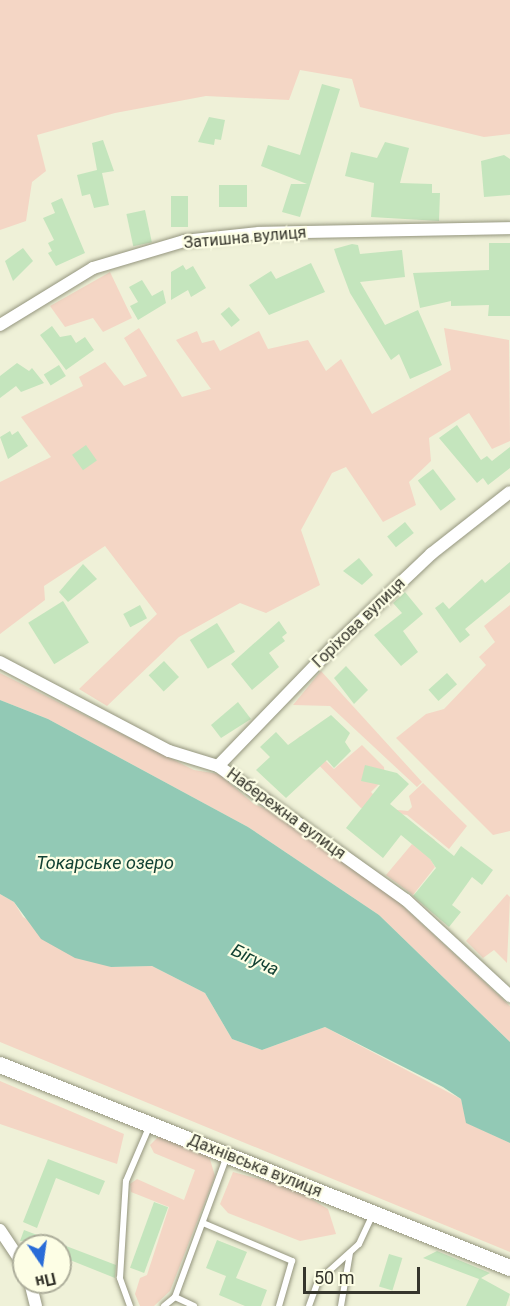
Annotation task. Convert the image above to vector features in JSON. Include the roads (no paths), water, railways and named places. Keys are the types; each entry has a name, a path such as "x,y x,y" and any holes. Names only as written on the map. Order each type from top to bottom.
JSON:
{"street":[{"name":"Затишна вулиця","path":"0,325 93,268 184,241 259,233 510,228"},
{"name":"Горіхова вулиця","path":"218,766 332,648 431,554 510,492"},
{"name":"Набережна вулиця","path":"0,662 169,752 218,766 406,900 510,996"},
{"name":"Дахнівська вулиця","path":"0,1065 510,1268"},
{"path":"0,1230 12,1248"}],"lane":[{"path":"130,1306 120,1278 126,1181 150,1124"},
{"path":"164,1306 176,1297 227,1155"},
{"path":"309,1306 318,1281 350,1253 374,1214"},
{"path":"203,1223 292,1261 279,1306"},
{"path":"341,1306 350,1253"},
{"path":"176,1297 194,1306"}],"water":[{"name":"Токарське озеро","path":"0,700 48,719 248,827 379,915 510,1042 510,1143 466,1123 461,1099 443,1087 325,1027 262,1050 232,1039 205,993 152,966 111,967 75,958 41,939 14,902 0,894"}],"water label":[{"name":"Бігуча","path":"255,960"}]}
